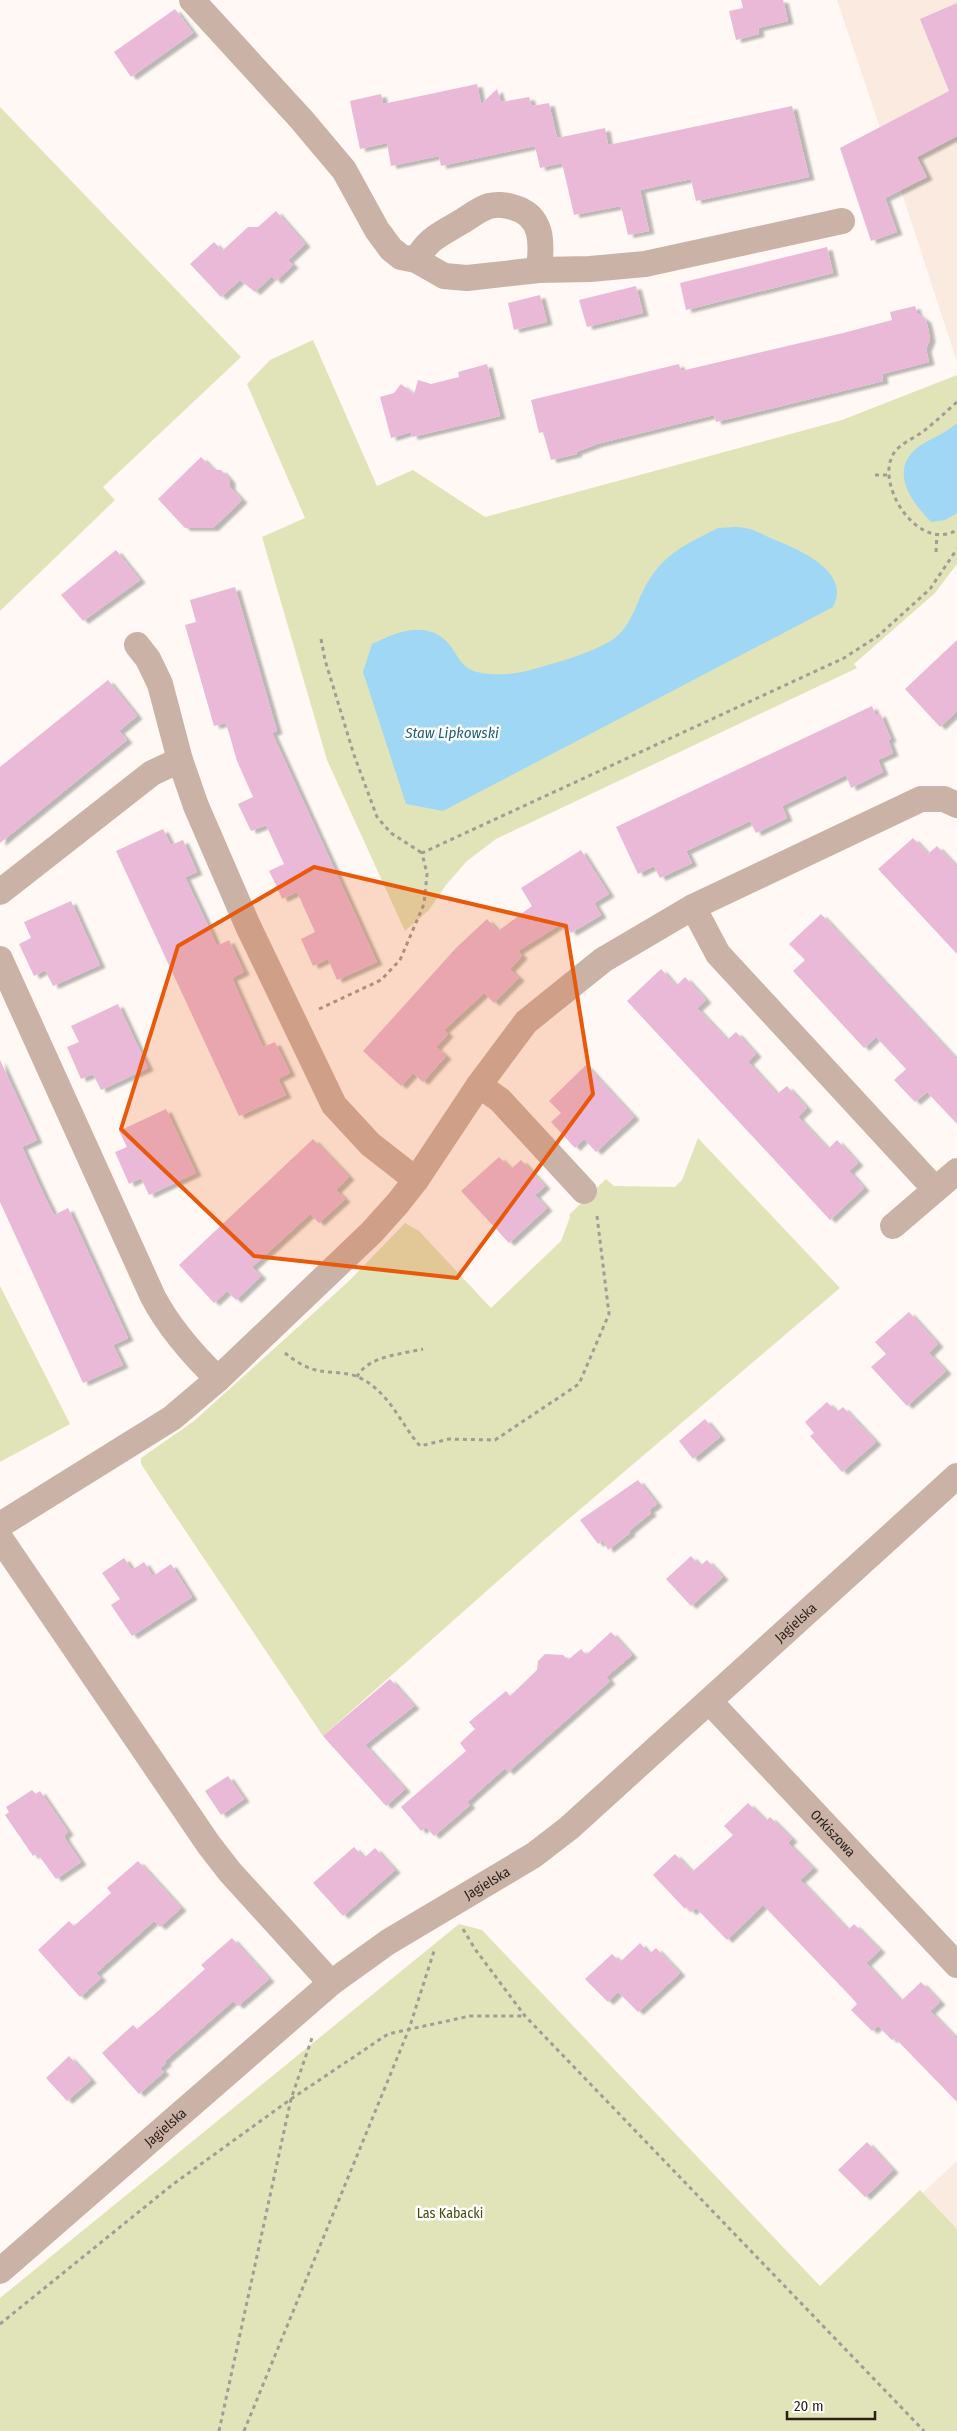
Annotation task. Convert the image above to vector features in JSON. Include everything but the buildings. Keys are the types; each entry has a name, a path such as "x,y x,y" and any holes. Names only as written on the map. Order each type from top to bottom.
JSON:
{"street":[{"path":"192,0 301,119 344,170 377,230 391,249 402,257 416,260 444,276 467,278 539,270 590,269 645,264 842,221"},
{"path":"416,260 427,242 489,206 506,205 518,208 530,215 537,224 542,241 539,270"},
{"path":"137,645 148,659 160,684 180,760 200,815 293,1022 334,1105 370,1144 416,1180"},
{"path":"0,892 152,773 180,760"},
{"path":"0,1525 172,1418 218,1379 372,1232 416,1180 478,1085 526,1022 603,960 693,907 921,799 944,799 957,805"},
{"path":"693,907 718,954 936,1190"},
{"path":"0,959 152,1297 165,1321 189,1350 218,1379"},
{"path":"478,1085 500,1100 584,1191"},
{"path":"893,1226 957,1171"},
{"name":"Jagielska","path":"0,2271 331,1983 388,1942 534,1855 569,1828 957,1476"},
{"path":"0,1538 208,1845 230,1872 331,1983"},
{"name":"Orkiszowa","path":"710,1702 957,1965"}],"path":[{"path":"957,402 923,432 900,446 891,457 888,475 894,496 911,522 921,529 937,533 957,530"},
{"path":"875,475 888,475"},
{"path":"936,552 937,533"},
{"path":"422,853 844,658 878,636 930,589 957,549"},
{"path":"293,1022 380,980 400,960 424,904 427,874 422,853 391,833 377,817 354,755 325,660 321,639"},
{"path":"267,1332 285,1353 298,1363 317,1370 357,1377 385,1396 420,1446 449,1439 495,1440 580,1384 609,1314 598,1221 591,1199 584,1191"},
{"path":"357,1377 362,1368 370,1364 423,1350"},
{"path":"449,1905 475,1949 525,2016 924,2431"},
{"path":"244,2431 408,2029 449,1905"},
{"path":"0,2324 172,2185 290,2099 388,2034 470,2016 525,2016"},
{"path":"219,2431 290,2099 312,2037"}],"highlighted area":[{"path":"314,867 566,926 593,1094 457,1278 254,1256 121,1129 178,946"}],"shaded area":[{"path":"837,0 957,0 957,362 902,193"},
{"path":"957,2161 957,2229 923,2193"}],"green space":[{"path":"0,107 241,357 103,487 115,500 0,611"},
{"path":"313,340 377,486 413,470 485,517 842,420 957,375 957,564 935,593 854,664 857,668 496,839 467,861 446,885 429,910 405,931 327,760 262,537 305,518 247,384 270,360"},
{"path":"698,1138 840,1288 544,1540 323,1736 158,1490 141,1464 141,1458 194,1421 349,1281 405,1223 419,1231 491,1308 561,1241 570,1217 569,1215 606,1179 614,1186 675,1187 682,1180"},
{"path":"0,1286 70,1424 0,1462"},
{"name":"Las Kabacki","path":"459,1924 482,1930 820,2286 920,2190 957,2229 957,2431 0,2431 0,2298"}],"water":[{"path":"957,423 957,513 945,520 931,522 916,504 905,484 905,464 911,454 921,445"},
{"name":"Staw Lipkowski","path":"739,527 752,530 796,549 820,564 835,583 837,594 833,607 443,811 406,804 363,672 372,644 409,630 428,631 446,641 464,665 477,672 486,674 523,672 572,658 604,645 618,635 628,623 644,589 659,567 675,552 718,528"}]}
